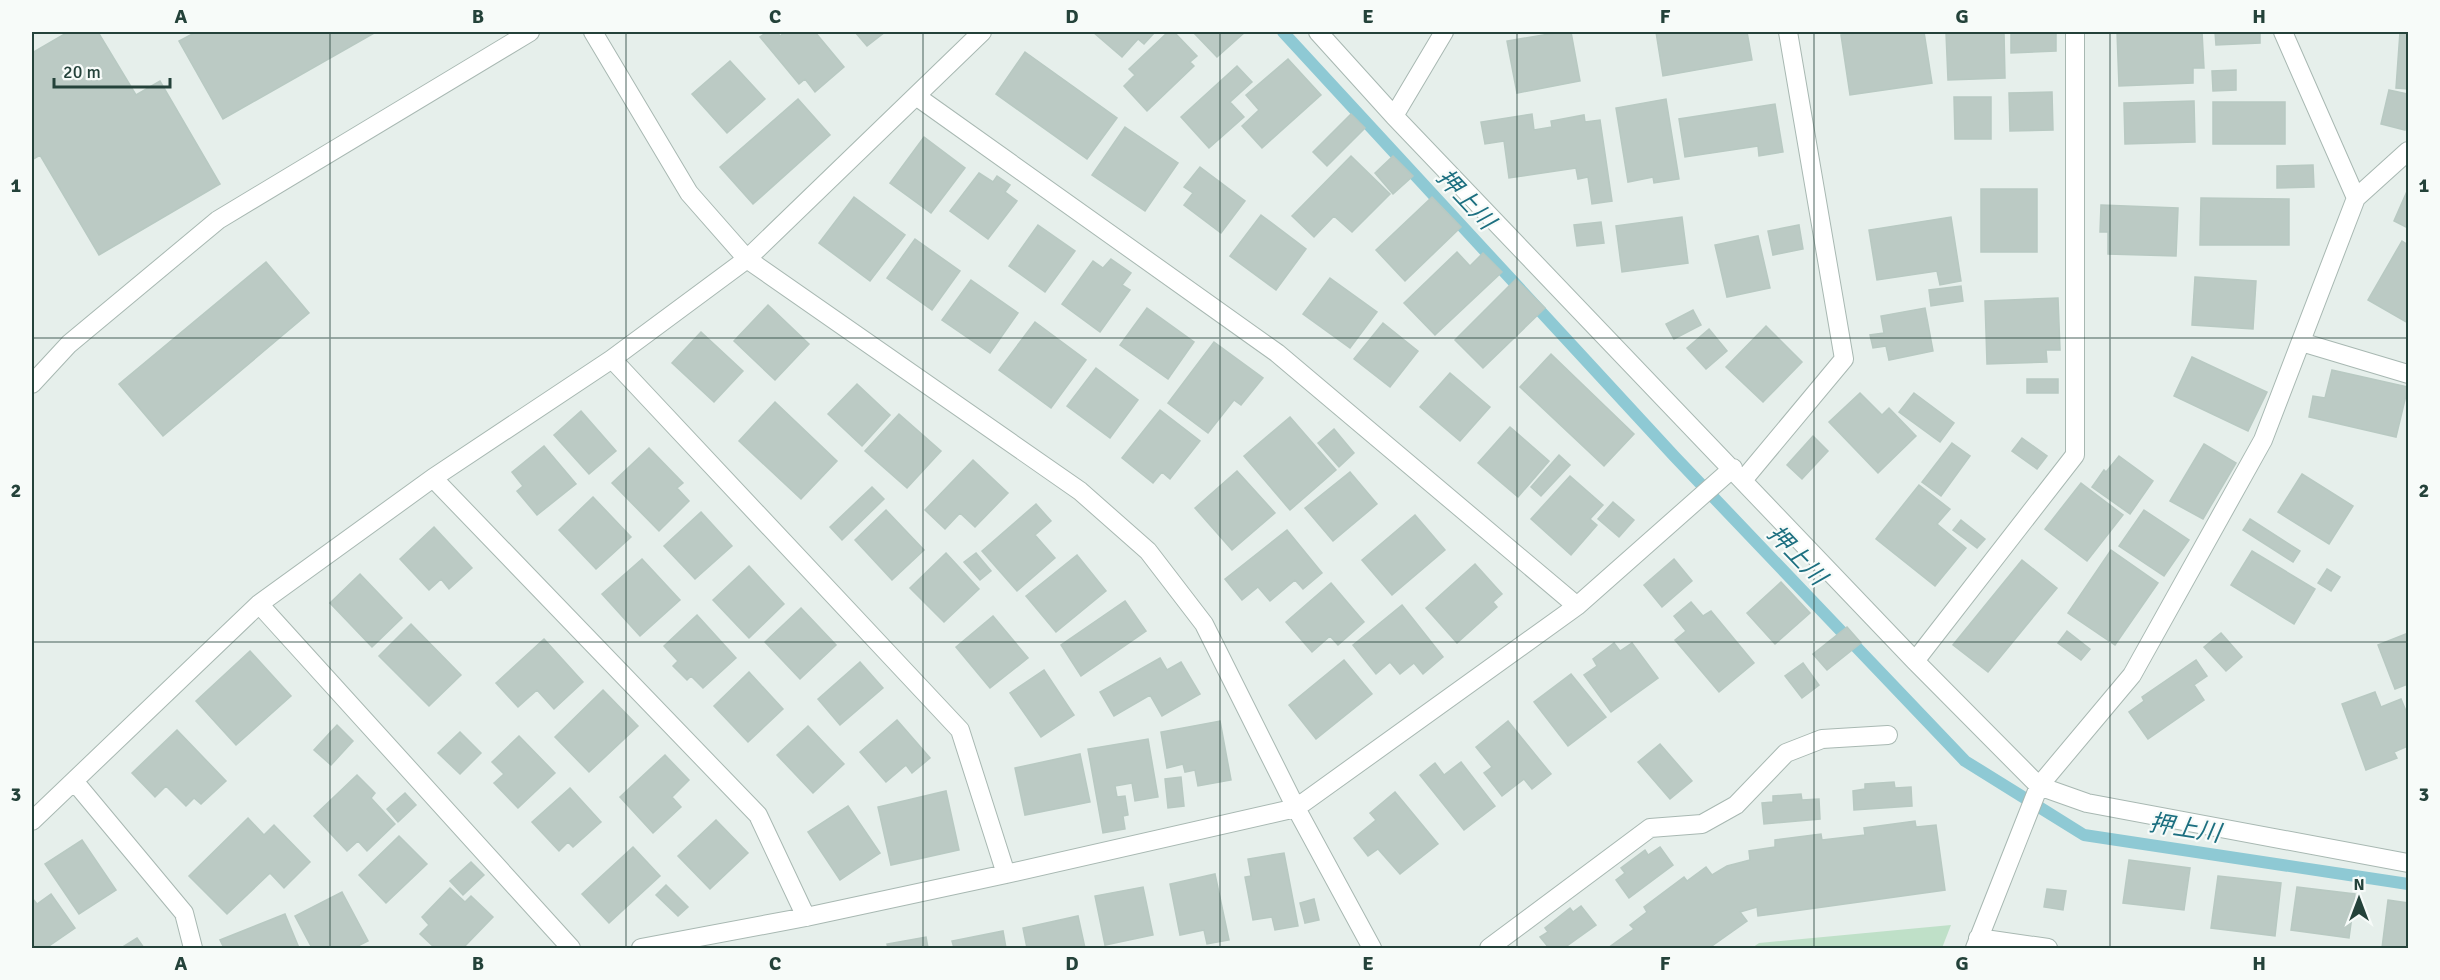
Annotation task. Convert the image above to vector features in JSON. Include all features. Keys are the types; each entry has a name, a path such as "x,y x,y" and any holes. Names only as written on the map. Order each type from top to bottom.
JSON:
{"street":[{"path":"32,384 69,344 218,220 531,32"},
{"path":"593,32 689,193 747,260 1080,491 1148,551 1204,624 1296,808 1372,948"},
{"path":"32,820 260,604 433,478 612,358 747,260 982,32"},
{"path":"1318,32 1394,116 1915,661 2039,786 2087,803 2409,863"},
{"path":"1394,116 1444,32"},
{"path":"641,948 806,917 1296,808 1577,606 1738,474 1844,359 1788,32"},
{"path":"1915,661 2075,455 2075,32"},
{"path":"2283,32 2356,198"},
{"path":"916,96 1276,353 1577,606"},
{"path":"2048,948 1977,943 2039,786 2132,675 2263,440 2356,198 2409,151"},
{"path":"2301,342 2409,374"},
{"path":"612,358 960,730 1006,874"},
{"path":"433,478 758,815 806,917"},
{"path":"260,604 571,948"},
{"path":"1489,948 1650,828 1702,824 1736,805 1786,753 1822,739 1888,735"},
{"path":"74,781 184,913 193,948"}],"green space":[{"path":"1951,925 1942,948 1752,948 1759,943"}],"building":[{"path":"68,32 98,32 136,95 160,81 220,184 99,255 40,155 32,160 32,53"},
{"path":"196,32 376,32 223,119 179,41"},
{"path":"767,32 777,32 780,36 785,32 815,32 844,67 815,92 805,79 799,84 760,37"},
{"path":"855,32 885,32 867,46"},
{"path":"1093,32 1155,32 1144,44 1138,39 1122,57"},
{"path":"1168,32 1174,32 1197,56 1190,62 1194,66 1147,111 1124,86 1135,75 1129,69"},
{"path":"1193,32 1245,32 1217,57"},
{"path":"1571,32 1580,81 1517,93 1507,41"},
{"path":"1656,32 1747,32 1752,60 1663,76"},
{"path":"1865,32 1924,32 1932,83 1850,95 1841,35"},
{"path":"2004,32 2005,78 1948,80 1946,33"},
{"path":"2011,32 2056,32 2056,51 2011,53"},
{"path":"2117,32 2202,32 2204,68 2193,68 2193,83 2119,86"},
{"path":"2215,32 2260,32 2260,43 2216,45"},
{"path":"2400,32 2408,32 2408,89 2396,88"},
{"path":"1025,52 1117,118 1087,159 996,94"},
{"path":"1288,59 1321,95 1262,148 1242,126 1259,110 1246,95"},
{"path":"730,61 765,99 727,133 692,94"},
{"path":"1237,66 1252,82 1230,102 1244,117 1209,148 1181,117"},
{"path":"2236,70 2236,90 2213,91 2212,71"},
{"path":"2389,90 2408,94 2408,116 2405,130 2381,124"},
{"path":"2052,92 2053,130 2010,131 2009,93"},
{"path":"1954,97 1991,97 1991,139 1955,139"},
{"path":"798,99 830,135 753,204 720,167"},
{"path":"1666,99 1679,179 1654,183 1653,177 1628,182 1616,108"},
{"path":"2194,101 2195,142 2125,144 2124,103"},
{"path":"2213,102 2285,102 2285,144 2213,144"},
{"path":"1775,104 1783,152 1759,156 1758,146 1685,157 1679,119"},
{"path":"1351,114 1365,128 1327,166 1313,152"},
{"path":"1532,114 1534,130 1552,127 1551,121 1584,115 1585,122 1600,120 1612,201 1592,204 1588,177 1578,179 1576,168 1509,178 1504,141 1485,144 1481,122"},
{"path":"1125,127 1178,163 1145,211 1092,175"},
{"path":"924,137 965,168 931,213 890,183"},
{"path":"1351,156 1390,194 1352,232 1334,216 1314,237 1292,216"},
{"path":"1393,156 1413,176 1393,194 1375,173"},
{"path":"2313,165 2314,187 2277,188 2277,166"},
{"path":"1200,167 1245,201 1221,233 1184,205 1193,193 1184,187"},
{"path":"979,173 993,182 997,176 1010,185 1005,192 1017,201 988,239 950,211"},
{"path":"1981,189 2037,189 2037,252 1981,252"},
{"path":"2408,189 2408,228 2394,221"},
{"path":"854,197 905,235 870,281 819,243"},
{"path":"1432,197 1461,227 1405,281 1376,250"},
{"path":"2201,198 2289,199 2289,245 2200,245"},
{"path":"2101,205 2178,208 2176,256 2108,254 2108,232 2100,232"},
{"path":"1261,215 1306,249 1276,290 1230,256"},
{"path":"1682,217 1688,263 1622,272 1616,226"},
{"path":"1951,217 1961,281 1940,285 1937,271 1877,280 1869,230"},
{"path":"1601,222 1604,243 1577,246 1574,225"},
{"path":"1038,225 1075,251 1045,292 1009,266"},
{"path":"1799,225 1803,249 1773,255 1768,231"},
{"path":"1758,236 1770,288 1727,297 1715,245"},
{"path":"915,239 960,271 932,310 887,278"},
{"path":"2402,241 2408,245 2408,323 2368,300"},
{"path":"1457,252 1470,266 1483,253 1502,272 1435,335 1404,303"},
{"path":"1111,259 1131,273 1122,285 1130,290 1100,332 1062,304 1093,261 1103,268"},
{"path":"266,262 309,313 163,436 119,384"},
{"path":"2195,277 2256,281 2253,329 2192,325"},
{"path":"1330,278 1377,312 1350,348 1303,314"},
{"path":"1516,279 1545,308 1483,368 1455,340"},
{"path":"971,280 1018,313 990,353 942,320"},
{"path":"1961,286 1963,301 1931,306 1929,290"},
{"path":"2058,298 2060,350 2046,350 2047,362 1987,364 1985,301"},
{"path":"768,305 809,344 775,380 734,341"},
{"path":"1147,308 1194,342 1168,379 1120,345"},
{"path":"1925,308 1933,351 1889,360 1886,346 1873,348 1870,335 1884,333 1881,316"},
{"path":"1693,310 1701,325 1674,339 1666,324"},
{"path":"1035,322 1086,360 1051,408 999,370"},
{"path":"1383,323 1418,351 1390,387 1354,359"},
{"path":"1766,326 1802,362 1763,402 1726,367"},
{"path":"1709,329 1727,351 1706,369 1687,348"},
{"path":"701,332 743,371 714,402 672,363"},
{"path":"1214,342 1263,378 1241,405 1234,400 1208,433 1168,403"},
{"path":"1551,354 1634,434 1604,466 1520,387"},
{"path":"2192,357 2267,392 2248,431 2174,396"},
{"path":"1096,368 1138,400 1110,438 1067,406"},
{"path":"2332,370 2408,387 2396,437 2309,417 2313,396 2325,398"},
{"path":"1450,373 1490,407 1460,441 1420,407"},
{"path":"2027,379 2058,379 2058,393 2027,393"},
{"path":"857,384 890,415 862,446 828,414"},
{"path":"1860,393 1882,415 1889,408 1916,436 1878,473 1829,422"},
{"path":"1914,393 1954,423 1940,442 1899,412"},
{"path":"775,402 837,461 801,499 739,441"},
{"path":"1160,410 1200,441 1170,479 1162,472 1153,483 1122,458"},
{"path":"581,411 616,451 589,474 554,435"},
{"path":"899,414 941,451 907,488 865,451"},
{"path":"1290,417 1336,470 1290,510 1244,456"},
{"path":"1510,427 1549,461 1518,497 1478,463"},
{"path":"1334,429 1354,453 1339,467 1318,443"},
{"path":"1813,436 1828,451 1802,479 1787,465"},
{"path":"2022,438 2047,456 2037,469 2012,451"},
{"path":"1952,443 1970,456 1941,496 1922,482"},
{"path":"2204,444 2236,463 2203,519 2170,501"},
{"path":"544,446 576,484 537,515 517,491 523,486 512,472"},
{"path":"649,448 683,483 677,488 689,501 659,531 612,483"},
{"path":"1559,455 1570,465 1541,496 1531,487"},
{"path":"2119,456 2153,481 2130,514 2092,487 2104,470 2106,472"},
{"path":"973,460 1008,493 975,527 960,513 945,529 925,510"},
{"path":"1237,471 1275,513 1232,550 1195,508"},
{"path":"1350,472 1377,504 1333,541 1305,508"},
{"path":"2302,474 2353,506 2329,544 2278,512"},
{"path":"1570,476 1603,505 1590,519 1597,525 1571,555 1531,519"},
{"path":"2081,483 2123,515 2087,561 2045,529"},
{"path":"1919,485 1950,509 1937,524 1966,548 1935,586 1876,539"},
{"path":"872,487 884,499 842,540 830,527"},
{"path":"593,497 631,537 596,569 559,530"},
{"path":"1613,502 1634,520 1619,537 1598,519"},
{"path":"1036,504 1051,521 1035,535 1055,558 1017,591 982,551"},
{"path":"886,510 924,550 892,580 855,540"},
{"path":"2144,510 2189,540 2164,576 2119,546"},
{"path":"701,512 732,546 695,579 664,546"},
{"path":"1415,515 1445,550 1392,595 1362,560"},
{"path":"2250,519 2300,551 2293,562 2243,530"},
{"path":"1961,520 1985,539 1977,548 1953,530"},
{"path":"434,527 472,568 449,589 441,579 429,590 400,559"},
{"path":"1287,530 1322,573 1303,589 1295,580 1270,601 1258,587 1242,600 1225,579"},
{"path":"2111,550 2158,583 2115,645 2068,613"},
{"path":"2252,551 2315,589 2294,624 2231,585"},
{"path":"946,553 979,589 944,622 910,588"},
{"path":"976,553 991,571 980,580 964,562"},
{"path":"1077,555 1106,591 1056,632 1026,596"},
{"path":"642,559 680,600 640,636 602,594"},
{"path":"1674,559 1692,581 1662,607 1644,585"},
{"path":"2022,560 2057,588 1988,672 1953,645"},
{"path":"1475,564 1502,594 1493,602 1497,607 1457,643 1426,608"},
{"path":"749,566 784,604 749,638 713,600"},
{"path":"2327,569 2340,577 2331,591 2318,583"},
{"path":"360,574 402,618 372,647 330,603"},
{"path":"1781,582 1810,613 1775,644 1747,613"},
{"path":"1331,583 1364,622 1338,645 1330,636 1312,652 1286,622"},
{"path":"1125,601 1146,631 1081,676 1061,645"},
{"path":"1691,602 1703,616 1711,611 1754,663 1719,692 1675,640 1686,631 1674,616"},
{"path":"1402,605 1443,657 1423,674 1414,663 1400,674 1390,662 1376,674 1353,645"},
{"path":"801,608 836,645 800,679 765,642"},
{"path":"697,615 736,658 703,688 691,676 687,680 673,666 678,661 664,646"},
{"path":"993,616 1028,658 990,688 956,647"},
{"path":"411,624 461,675 429,706 379,656"},
{"path":"1847,627 1861,643 1827,670 1813,654"},
{"path":"2067,631 2090,649 2081,660 2058,643"},
{"path":"2221,633 2242,657 2226,671 2204,647"},
{"path":"2408,633 2408,684 2395,689 2378,645"},
{"path":"544,639 583,682 554,709 537,690 518,707 496,683"},
{"path":"1614,643 1620,651 1632,643 1658,678 1611,712 1584,675 1597,666 1593,659"},
{"path":"250,651 291,696 236,745 196,701"},
{"path":"1160,658 1167,670 1181,662 1200,694 1162,716 1150,695 1114,716 1100,692"},
{"path":"1344,660 1372,694 1316,739 1289,705"},
{"path":"2196,660 2207,676 2194,685 2204,700 2148,739 2129,712 2144,701 2142,697"},
{"path":"860,662 883,688 840,725 818,699"},
{"path":"1803,663 1819,685 1802,698 1785,676"},
{"path":"1044,670 1074,715 1041,737 1010,693"},
{"path":"749,672 783,709 748,742 714,706"},
{"path":"1571,674 1606,717 1568,746 1534,702"},
{"path":"603,690 638,726 589,772 555,737"},
{"path":"2375,692 2381,707 2401,699 2408,716 2408,746 2394,752 2397,758 2366,770 2342,704"},
{"path":"897,720 930,758 912,773 906,765 886,782 860,752"},
{"path":"1220,721 1231,780 1198,786 1195,770 1185,772 1183,764 1167,768 1161,732"},
{"path":"1508,721 1551,774 1532,789 1524,779 1502,796 1484,773 1492,767 1476,747"},
{"path":"337,725 353,741 331,765 314,750"},
{"path":"808,726 844,764 813,793 777,755"},
{"path":"177,730 226,781 201,804 194,798 186,806 166,786 155,797 132,773"},
{"path":"460,732 481,753 460,774 438,753"},
{"path":"519,736 555,773 518,808 494,783 504,774 492,762"},
{"path":"1148,739 1158,797 1135,801 1132,783 1115,786 1117,797 1125,796 1128,815 1123,816 1125,829 1103,833 1088,749"},
{"path":"1660,744 1692,781 1670,799 1638,762"},
{"path":"1080,754 1090,802 1025,815 1015,768"},
{"path":"665,755 689,780 672,797 681,807 653,833 620,797"},
{"path":"1461,762 1495,806 1464,830 1420,775 1435,763 1444,775"},
{"path":"357,775 375,793 371,798 395,824 367,851 358,841 347,851 314,816"},
{"path":"1181,777 1184,806 1168,808 1165,779"},
{"path":"1894,782 1895,788 1911,787 1912,806 1854,810 1853,791 1865,789 1865,784"},
{"path":"570,788 601,822 573,847 568,842 559,851 532,822"},
{"path":"946,791 959,850 891,865 878,807"},
{"path":"1395,792 1438,844 1400,874 1378,849 1368,856 1354,838 1376,820 1370,813"},
{"path":"405,793 416,805 398,822 387,809"},
{"path":"1801,794 1802,800 1819,799 1820,819 1764,824 1762,803 1773,802 1773,796"},
{"path":"848,806 880,853 840,880 808,832"},
{"path":"248,818 264,835 274,825 310,862 284,888 270,873 227,914 189,876"},
{"path":"716,820 748,853 710,889 678,856"},
{"path":"1915,821 1916,827 1936,825 1945,890 1758,916 1757,907 1740,912 1747,921 1709,948 1608,948 1634,929 1630,925 1647,912 1644,907 1684,877 1687,881 1706,867 1712,875 1727,866 1750,860 1749,851 1775,847 1775,840 1821,834 1822,840 1865,835 1864,828"},
{"path":"399,836 427,864 386,903 359,875"},
{"path":"82,840 116,890 79,914 45,864"},
{"path":"633,847 660,876 609,923 582,894"},
{"path":"1660,847 1673,865 1629,898 1616,880 1625,873 1621,868 1645,850 1648,855"},
{"path":"1284,853 1298,926 1275,930 1272,917 1253,920 1245,877 1251,876 1248,859"},
{"path":"2129,860 2190,868 2184,910 2123,903"},
{"path":"471,862 484,875 463,895 450,881"},
{"path":"1215,874 1229,940 1207,944 1204,930 1180,935 1170,884"},
{"path":"2218,876 2281,883 2275,936 2211,928"},
{"path":"666,885 688,907 678,916 656,895"},
{"path":"1143,887 1153,935 1105,945 1095,896"},
{"path":"2297,887 2355,894 2349,938 2291,930"},
{"path":"450,888 465,902 471,896 493,917 463,948 435,948 420,934 429,925 422,917"},
{"path":"2047,889 2066,891 2063,910 2044,907"},
{"path":"342,892 368,941 354,948 312,948 295,916"},
{"path":"51,894 75,928 46,948 32,948 32,900 37,904"},
{"path":"1314,899 1319,920 1305,923 1300,903"},
{"path":"2388,900 2408,903 2408,948 2382,948"},
{"path":"1581,906 1596,925 1564,948 1549,948 1540,937 1548,932 1545,928 1570,908 1573,912"},
{"path":"285,914 299,948 224,948 220,940"},
{"path":"1078,916 1085,948 1027,948 1023,928"},
{"path":"1003,931 1006,948 954,948 952,941"},
{"path":"926,937 928,948 888,948 887,944"},
{"path":"137,938 144,948 121,948"}],"waterway":[{"name":"押上川","path":"1283,32 1675,457 1965,761 2084,835 2408,884"}]}
